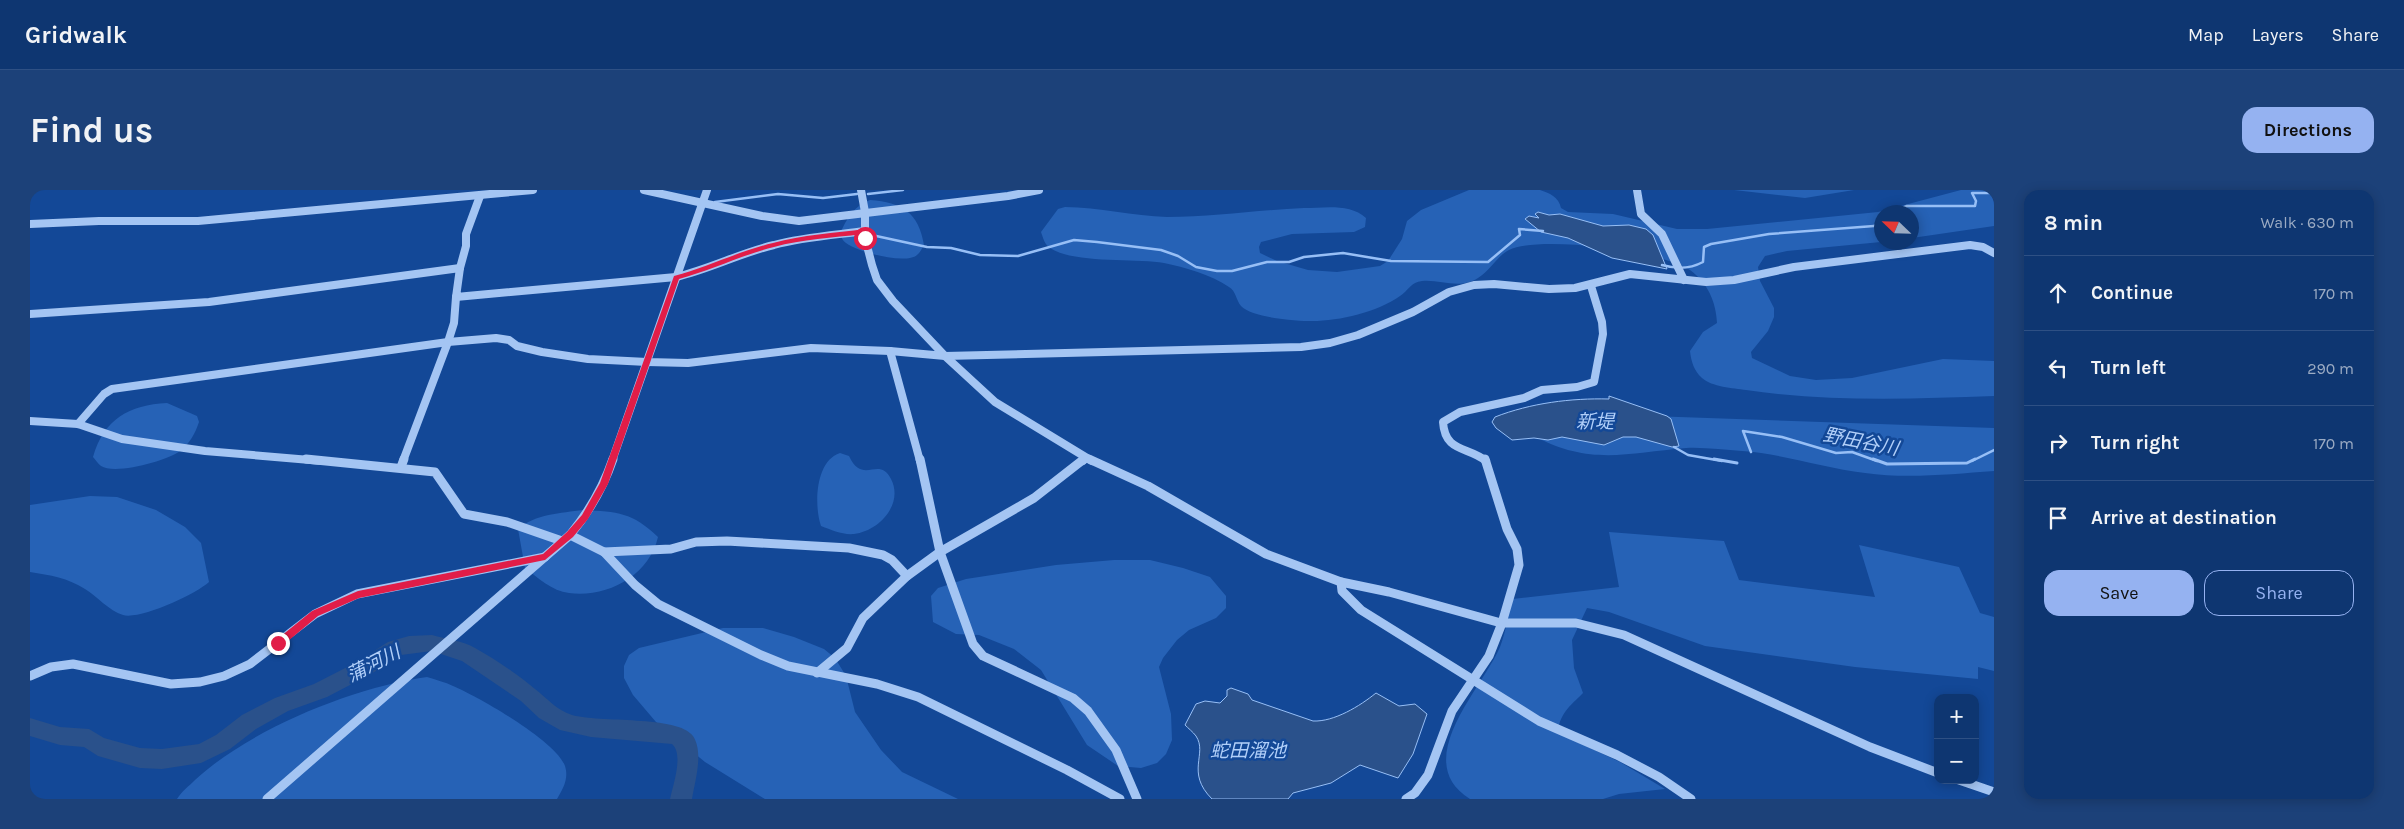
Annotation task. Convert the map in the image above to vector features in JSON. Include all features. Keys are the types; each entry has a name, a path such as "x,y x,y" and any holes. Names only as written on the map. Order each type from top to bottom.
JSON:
{"street":[{"path":"30,224 99,220 198,221 533,190"},
{"path":"644,190 800,221 826,220 865,212 1008,196 1039,190"},
{"path":"267,799 506,592 570,535 585,517 604,484 707,190"},
{"path":"861,190 865,212 865,231 872,264 878,280 894,301 944,356 995,402 1086,458 1148,486 1266,554 1341,582 1389,592 1501,623 1576,623 1624,635 1870,747 1934,771"},
{"path":"1637,190 1641,214 1662,234 1684,280"},
{"path":"401,467 454,323 460,268 466,246 466,234 480,196"},
{"path":"456,297 676,277 702,271 742,254 776,244 865,231"},
{"path":"78,424 104,394 112,389 448,342 496,338 509,340 517,346 542,352 588,360 647,362 688,362 811,348 890,351 944,356 1318,346 1356,337 1414,311 1453,290 1464,287 1501,283 1545,289 1591,286 1622,274 1706,282 1734,280 1794,267 1970,245 1983,247 1994,252"},
{"path":"30,314 210,302 460,268"},
{"path":"1409,798 1422,784 1431,767 1456,702 1475,681 1490,655 1519,565 1520,554 1517,545 1508,531 1486,460 1454,446 1445,433 1443,422 1464,411 1525,398 1538,391 1590,385 1595,378 1603,334 1602,322 1591,286"},
{"path":"890,351 918,445 940,552 973,644 983,656 1073,698 1088,711 1116,750 1137,799"},
{"path":"30,421 78,424 122,439 205,451 401,467 435,472 464,514 508,522 562,541"},
{"path":"817,673 848,648 864,618 907,576 940,552 1034,498 1086,458"},
{"path":"570,535 604,552 635,585 658,604 761,655 788,666 877,684 918,697 1067,770 1120,799"},
{"path":"604,552 671,549 696,542 727,541 849,548 883,555 892,560 907,576"},
{"path":"30,676 51,667 73,664 171,684 200,682 224,676 250,664 315,614 351,597 545,557"},
{"path":"1341,582 1342,591 1362,610 1538,721 1634,764 1659,777 1691,799"},
{"path":"1971,784 1994,792"}],"shaded area":[{"path":"1469,190 1540,190 1553,196 1561,208 1568,212 1613,214 1677,229 1707,229 1874,212 1874,243 1787,251 1765,256 1758,267 1760,281 1774,308 1774,317 1768,331 1751,352 1752,358 1790,376 1816,380 1852,378 1943,359 1994,361 1994,396 1901,399 1839,398 1777,394 1729,388 1711,383 1702,378 1695,369 1690,351 1703,332 1717,323 1713,300 1706,287 1690,270 1675,263 1629,251 1573,245 1546,244 1525,246 1509,250 1486,272 1471,281 1457,284 1422,281 1412,285 1391,302 1369,311 1323,321 1305,321 1264,316 1247,310 1241,306 1229,287 1198,272 1164,263 1089,258 1061,253 1048,247 1041,232 1058,209 1065,207 1167,217 1304,208 1345,208 1360,213 1366,218 1365,227 1354,232 1292,234 1261,242 1259,247 1260,253 1277,261 1308,270 1337,272 1380,266 1388,261 1402,239 1407,221 1421,210"},
{"path":"1734,190 1854,190 1805,198"},
{"path":"1961,190 1994,190 1994,226 1919,237 1919,205 1904,205"},
{"path":"870,200 891,203 907,211 913,217 922,234 924,245 918,254 911,258 892,258 860,250 844,241 840,234 848,218 855,209"},
{"path":"167,403 197,416 199,422 192,438 180,451 153,463 117,469 101,466 93,457 104,433 120,416 141,407"},
{"path":"1650,416 1994,428 1994,471 1930,475 1881,475 1850,471 1758,453 1700,448 1609,455 1591,454 1554,445 1534,436"},
{"path":"840,453 849,456 854,465 860,469 876,469 886,472 894,488 892,507 887,515 872,528 863,532 854,534 841,533 821,526 817,496 818,485 826,465"},
{"path":"90,496 117,497 156,510 185,527 201,543 209,582 168,605 131,616 118,613 79,585 52,576 30,572 30,505"},
{"path":"583,510 624,515 640,523 658,537 646,563 624,582 598,592 583,594 563,592 546,584 525,568 518,529 540,517"},
{"path":"1609,532 1724,541 1739,580 1875,597 1859,545 1959,567 1980,613 1994,617 1994,671 1978,667 1978,679 1855,667 1705,646 1609,612 1587,608 1572,640 1574,668 1583,693 1563,715 1558,733 1620,762 1665,789 1619,794 1603,799 1470,799 1453,783 1446,765 1448,745 1455,724 1500,647 1512,599 1619,587"},
{"path":"1114,560 1150,560 1183,568 1210,577 1226,596 1226,608 1216,618 1189,630 1177,640 1163,658 1159,667 1171,714 1172,740 1166,754 1157,763 1141,768 1118,766 1087,745 1041,670 1014,649 979,635 956,634 933,622 931,596 938,588 966,579 1056,565"},
{"path":"723,628 763,628 794,637 824,649 835,658 846,676 855,712 881,750 902,772 958,799 765,799 705,762 656,722 633,695 624,678 624,666 629,655 639,648"},
{"path":"427,677 450,685 480,700 515,721 547,744 559,756 566,771 565,784 557,799 177,799 183,791 218,761 273,728 304,713 368,690"}],"water":[{"path":"1538,212 1549,215 1560,214 1603,226 1629,225 1646,229 1653,235 1667,269 1612,258 1568,238 1541,232 1525,219 1529,216 1539,218 1535,214"},
{"name":"新堤","path":"1609,396 1667,416 1671,419 1679,446 1672,447 1636,437 1623,437 1604,445 1562,437 1548,440 1534,438 1512,440 1496,428 1492,422 1495,417 1523,408 1580,399 1609,399"},
{"name":"蛇田溜池","path":"1231,688 1248,694 1252,700 1313,721 1321,721 1338,716 1355,708 1376,693 1399,706 1415,704 1427,714 1413,754 1398,778 1360,765 1331,783 1293,793 1288,799 1212,799 1204,789 1198,772 1199,743 1196,736 1185,725 1196,704 1205,701 1220,703 1227,696 1227,690"}],"waterway":[{"path":"868,194 903,190"},
{"path":"1919,206 1975,206 1976,201 1972,193 1994,193"},
{"path":"715,202 778,194 823,198 857,194"},
{"path":"1662,265 1683,268 1703,262 1704,247 1711,244 1769,234 1874,226"},
{"path":"867,234 927,247 951,248 980,255 1018,256 1074,240 1097,242 1161,250 1178,256 1196,267 1217,271 1232,271 1267,262 1289,262 1304,257 1343,253 1391,261 1488,262 1520,235 1519,229 1543,231"},
{"name":"野田谷川","path":"1751,452 1743,431 1782,437 1836,453 1852,452 1877,461"},
{"name":"野田谷川","path":"1674,447 1688,455 1722,461"},
{"name":"野田谷川","path":"1972,461 1994,450"},
{"name":"野田谷川","path":"1714,459 1737,463"},
{"name":"野田谷川","path":"1873,459 1887,464 1967,463 1975,459"},
{"name":"蒲河川","path":"30,727 60,736 89,738 98,746 140,758 162,759 201,753 223,742 249,722 282,704 320,691 364,668 395,648 409,644 432,643 468,654 528,695 546,712 567,723 591,728 664,732 678,736 685,742 688,755 681,799"}],"route":[{"path":"278,643 315,614 358,594 545,557 570,535 585,517 596,501 604,484 676,277 702,271 742,254 776,244 865,231 865,238"}]}
